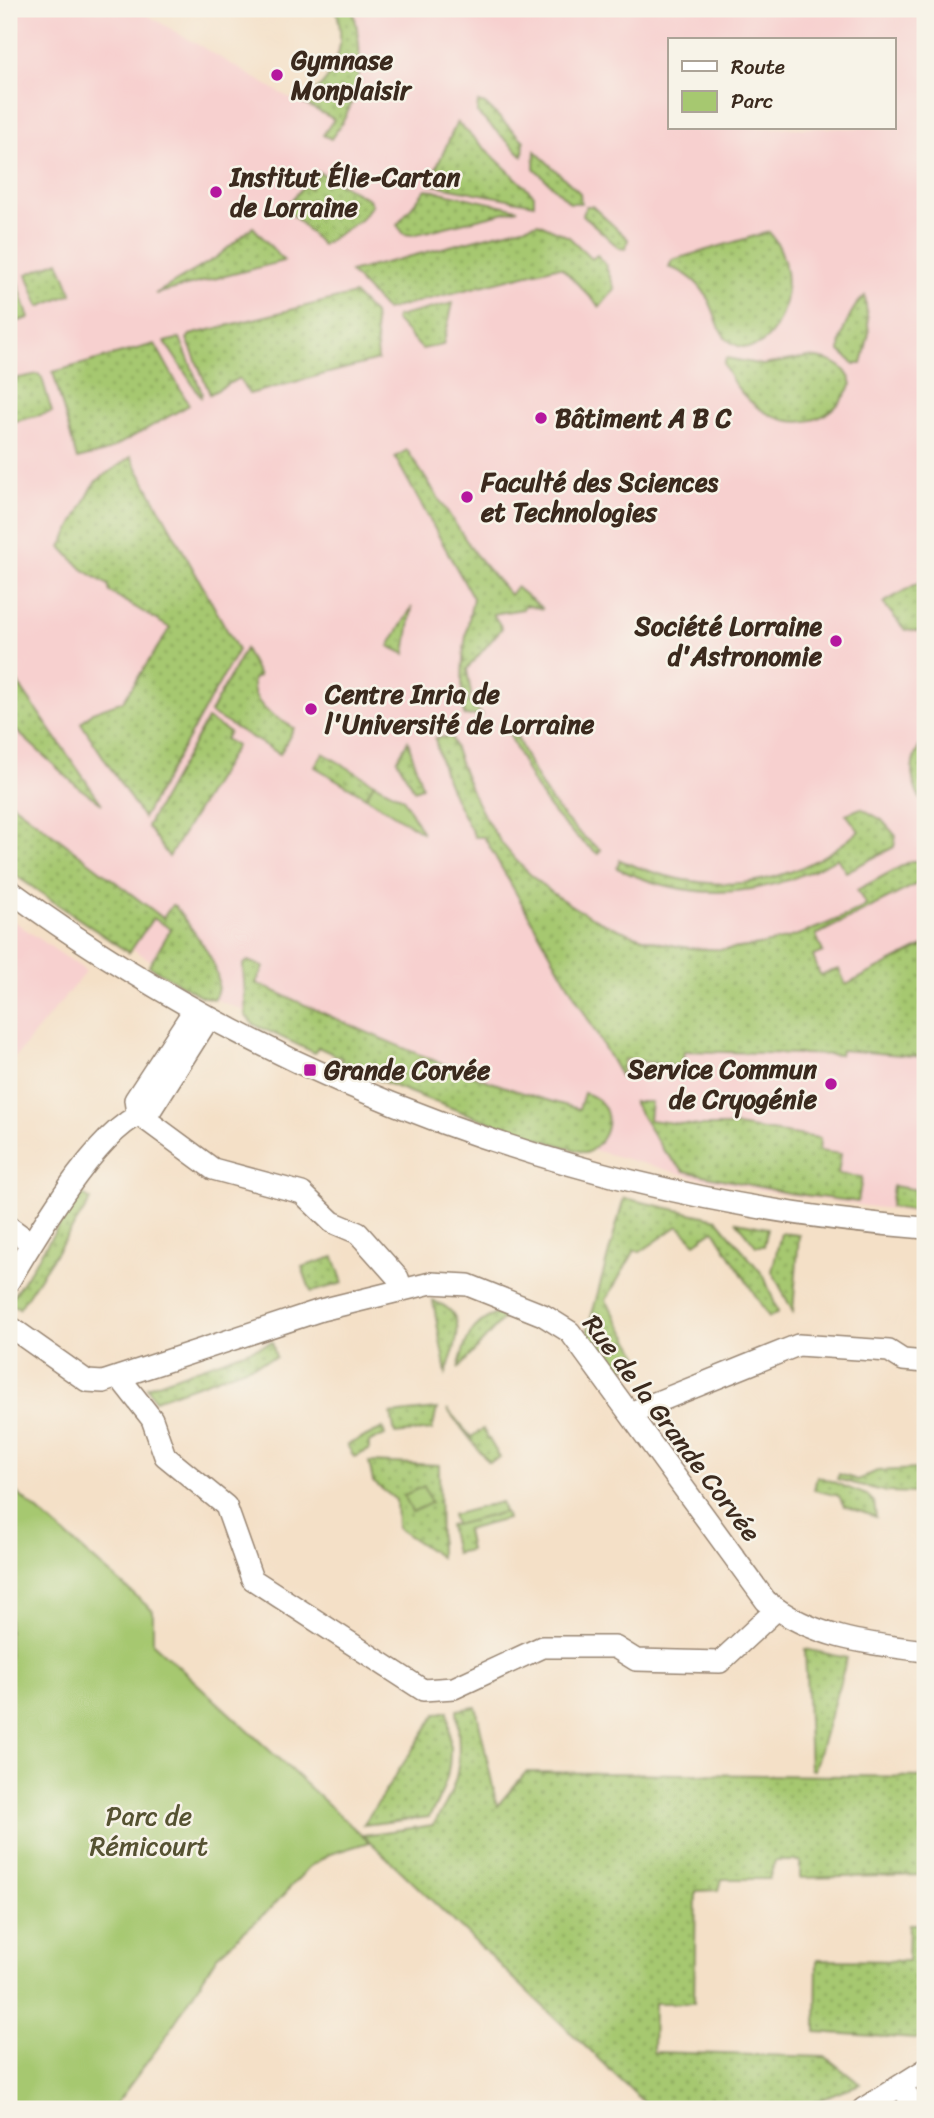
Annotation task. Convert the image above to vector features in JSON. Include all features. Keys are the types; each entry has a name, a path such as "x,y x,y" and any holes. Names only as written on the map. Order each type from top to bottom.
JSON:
{"street":[{"path":"9,890 84,943 201,1014 310,1070 374,1097 551,1159 687,1194 802,1215 925,1228"},
{"path":"201,1014 135,1100 137,1113 212,1169 302,1193 332,1222 358,1233 398,1278 402,1289"},
{"path":"9,1280 97,1149 137,1113"},
{"path":"9,1227 32,1243"},
{"name":"Rue de la Grande Corvée","path":"9,1326 87,1381 103,1382 321,1310 431,1283 468,1285 543,1315 569,1332 754,1586 777,1609 832,1636 925,1651"},
{"path":"630,1413 798,1345 889,1351 903,1360 925,1362"},
{"path":"119,1377 152,1419 165,1456 226,1506 252,1579 423,1690 454,1688 542,1647 615,1647 636,1660 720,1662 777,1609"},
{"path":"863,2109 901,2088 925,2070"},
{"path":"901,2088 919,2109"}],"shaded area":[{"name":"Faculté des Sciences et Technologies","path":"9,9 137,9 296,102 319,90 333,70 341,29 336,9 925,9 925,1214 786,1195 689,1176 568,1143 205,995 67,907 9,865"},
{"path":"9,918 86,971 9,1065"}],"green space":[{"path":"336,9 353,9 359,61 355,93 331,139 323,135 334,119 299,101 322,85 336,62 340,37"},
{"path":"478,102 485,104 524,141 523,156 477,113"},
{"path":"457,122 534,195 534,204 429,184"},
{"path":"535,151 580,193 581,203 570,203 534,168"},
{"path":"318,172 369,199 372,205 360,220 322,245 285,207 304,186 310,189"},
{"path":"426,189 518,209 413,235 404,234 397,225"},
{"path":"586,206 592,206 628,239 626,249 619,248 583,215"},
{"path":"538,223 569,237 592,259 597,255 604,262 615,289 600,307 562,268 556,267 386,310 350,272"},
{"path":"253,227 284,261 155,294 217,257"},
{"path":"769,232 781,251 786,273 786,296 781,316 772,333 759,344 744,347 724,336 710,302 700,287 687,275 669,267 672,260"},
{"path":"59,261 72,294 39,307 27,274"},
{"path":"16,278 29,318 9,324 9,280"},
{"path":"354,294 374,314 378,360 249,394 239,378 210,394 187,339 190,335"},
{"path":"865,296 869,333 862,364 854,364 840,351 840,344 851,314"},
{"path":"453,303 443,345 422,349 395,320 396,317"},
{"path":"180,338 202,393 201,397 165,342"},
{"path":"155,344 189,405 105,452 77,459 53,372"},
{"path":"808,357 835,363 845,371 852,384 838,404 821,417 803,421 784,420 765,412 734,384 724,364 726,358 763,365"},
{"path":"38,374 42,378 52,412 9,423 9,380"},
{"path":"407,450 475,554 510,595 516,587 543,609 525,605 523,609 493,614 502,628 467,669 471,694 468,701 482,715 464,716 463,656 473,598 395,457"},
{"path":"131,457 238,650 143,818 81,723 92,712 123,701 170,628 110,592 108,585 82,569 61,547 95,482"},
{"path":"925,579 925,632 905,630 883,603"},
{"path":"412,607 405,654 389,646"},
{"path":"245,649 259,676 253,679 255,696 272,715 294,728 280,754 210,713"},
{"path":"9,677 17,682 102,804 78,787 9,724"},
{"path":"207,719 229,732 225,739 236,746 169,857 147,826"},
{"path":"515,732 549,798 572,826 601,850 598,854 567,828 544,801 509,733"},
{"path":"451,736 466,780 479,807 495,834 525,869 575,908 634,935 665,944 728,949 763,944 796,935 860,909 866,905 857,890 911,861 920,861 925,867 925,880 816,935 823,952 813,956 820,975 839,969 846,985 925,945 925,1057 841,1050 840,1055 684,1051 682,1067 624,1059 621,1077 484,837 475,837 462,813 446,777 435,738"},
{"path":"925,740 925,806 916,790 912,773 915,756"},
{"path":"408,741 422,787 414,790 397,760"},
{"path":"323,753 374,783 366,797 315,767"},
{"path":"374,783 403,798 423,833 366,797"},
{"path":"9,801 163,918 172,905 175,906 207,950 213,963 218,988 214,999 201,996 149,966 171,929 153,918 129,953 9,871"},
{"path":"861,808 882,820 896,836 894,847 846,872 837,858 783,881 728,892 673,887 645,880 617,868 620,860 683,880 714,883 744,883 774,877 803,867 831,852 859,831 846,814"},
{"path":"248,961 264,967 256,983 455,1069 579,1109 584,1093 595,1097 602,1104 608,1121 602,1139 586,1153 523,1133 370,1077 340,1064 342,1058 318,1047 315,1053 253,1024 246,1016 243,965"},
{"path":"633,1102 651,1102 649,1120 699,1126 735,1126 820,1138 819,1151 841,1154 838,1174 862,1177 858,1202 788,1193 684,1171 663,1150"},
{"path":"893,1186 925,1191 925,1212 890,1207"},
{"path":"80,1193 91,1200 19,1309 9,1303"},
{"path":"624,1198 717,1219 764,1276 778,1312 769,1317 714,1230 695,1243 678,1226 640,1252 635,1250 606,1300 641,1359 618,1371 586,1336"},
{"path":"737,1222 768,1228 764,1246 756,1246"},
{"path":"781,1233 799,1235 793,1312 772,1271"},
{"path":"334,1257 343,1283 311,1292 302,1267"},
{"path":"433,1301 445,1306 456,1321 456,1341 446,1373"},
{"path":"496,1314 505,1317 458,1369 469,1336 479,1324"},
{"path":"272,1342 276,1357 155,1400 147,1387"},
{"path":"437,1409 432,1430 395,1434 391,1414"},
{"path":"447,1409 471,1437 483,1429 500,1458 488,1462"},
{"path":"383,1428 385,1435 369,1442 369,1450 354,1457 347,1445"},
{"path":"369,1462 439,1465 440,1557 397,1528 396,1500 373,1482"},
{"path":"918,1469 916,1493 886,1492 837,1479 839,1474 858,1480 877,1471"},
{"path":"817,1476 867,1495 874,1502 876,1517 844,1506 839,1496 814,1490"},
{"name":"Parc de Rémicourt","path":"9,1486 153,1611 153,1643 369,1842 330,1854 309,1867 273,1906 217,1956 163,2041 112,2109 9,2109"},
{"path":"424,1486 431,1503 412,1512 404,1495"},
{"path":"501,1502 504,1512 455,1525 452,1515"},
{"path":"505,1512 507,1519 466,1530 470,1550 455,1553 449,1526"},
{"path":"805,1649 847,1658 814,1770 810,1769"},
{"path":"476,1707 497,1806 526,1772 925,1777 925,1875 800,1878 800,1861 775,1861 769,1879 722,1879 719,1890 696,1891 694,2003 654,2003 653,2052 826,2057 860,2084 798,2109 651,2109 363,1835 433,1825 455,1783 459,1757 457,1710"},
{"path":"448,1711 450,1754 447,1778 429,1817 363,1825 436,1714"},
{"path":"909,1924 925,1924 925,2036 915,2039 816,2032 817,1960 908,1961"}],"place":[{"name":"Gymnase Monplaisir","path":"277,75"},
{"name":"Institut Élie-Cartan de Lorraine","path":"216,192"},
{"name":"Bâtiment A B C","path":"541,418"},
{"name":"Faculté des Sciences et Technologies","path":"467,497"},
{"name":"Société Lorraine d'Astronomie","path":"836,641"},
{"name":"Centre Inria de l'Université de Lorraine","path":"311,709"},
{"name":"Grande Corvée","path":"310,1070"},
{"name":"Service Commun de Cryogénie","path":"831,1084"}]}
